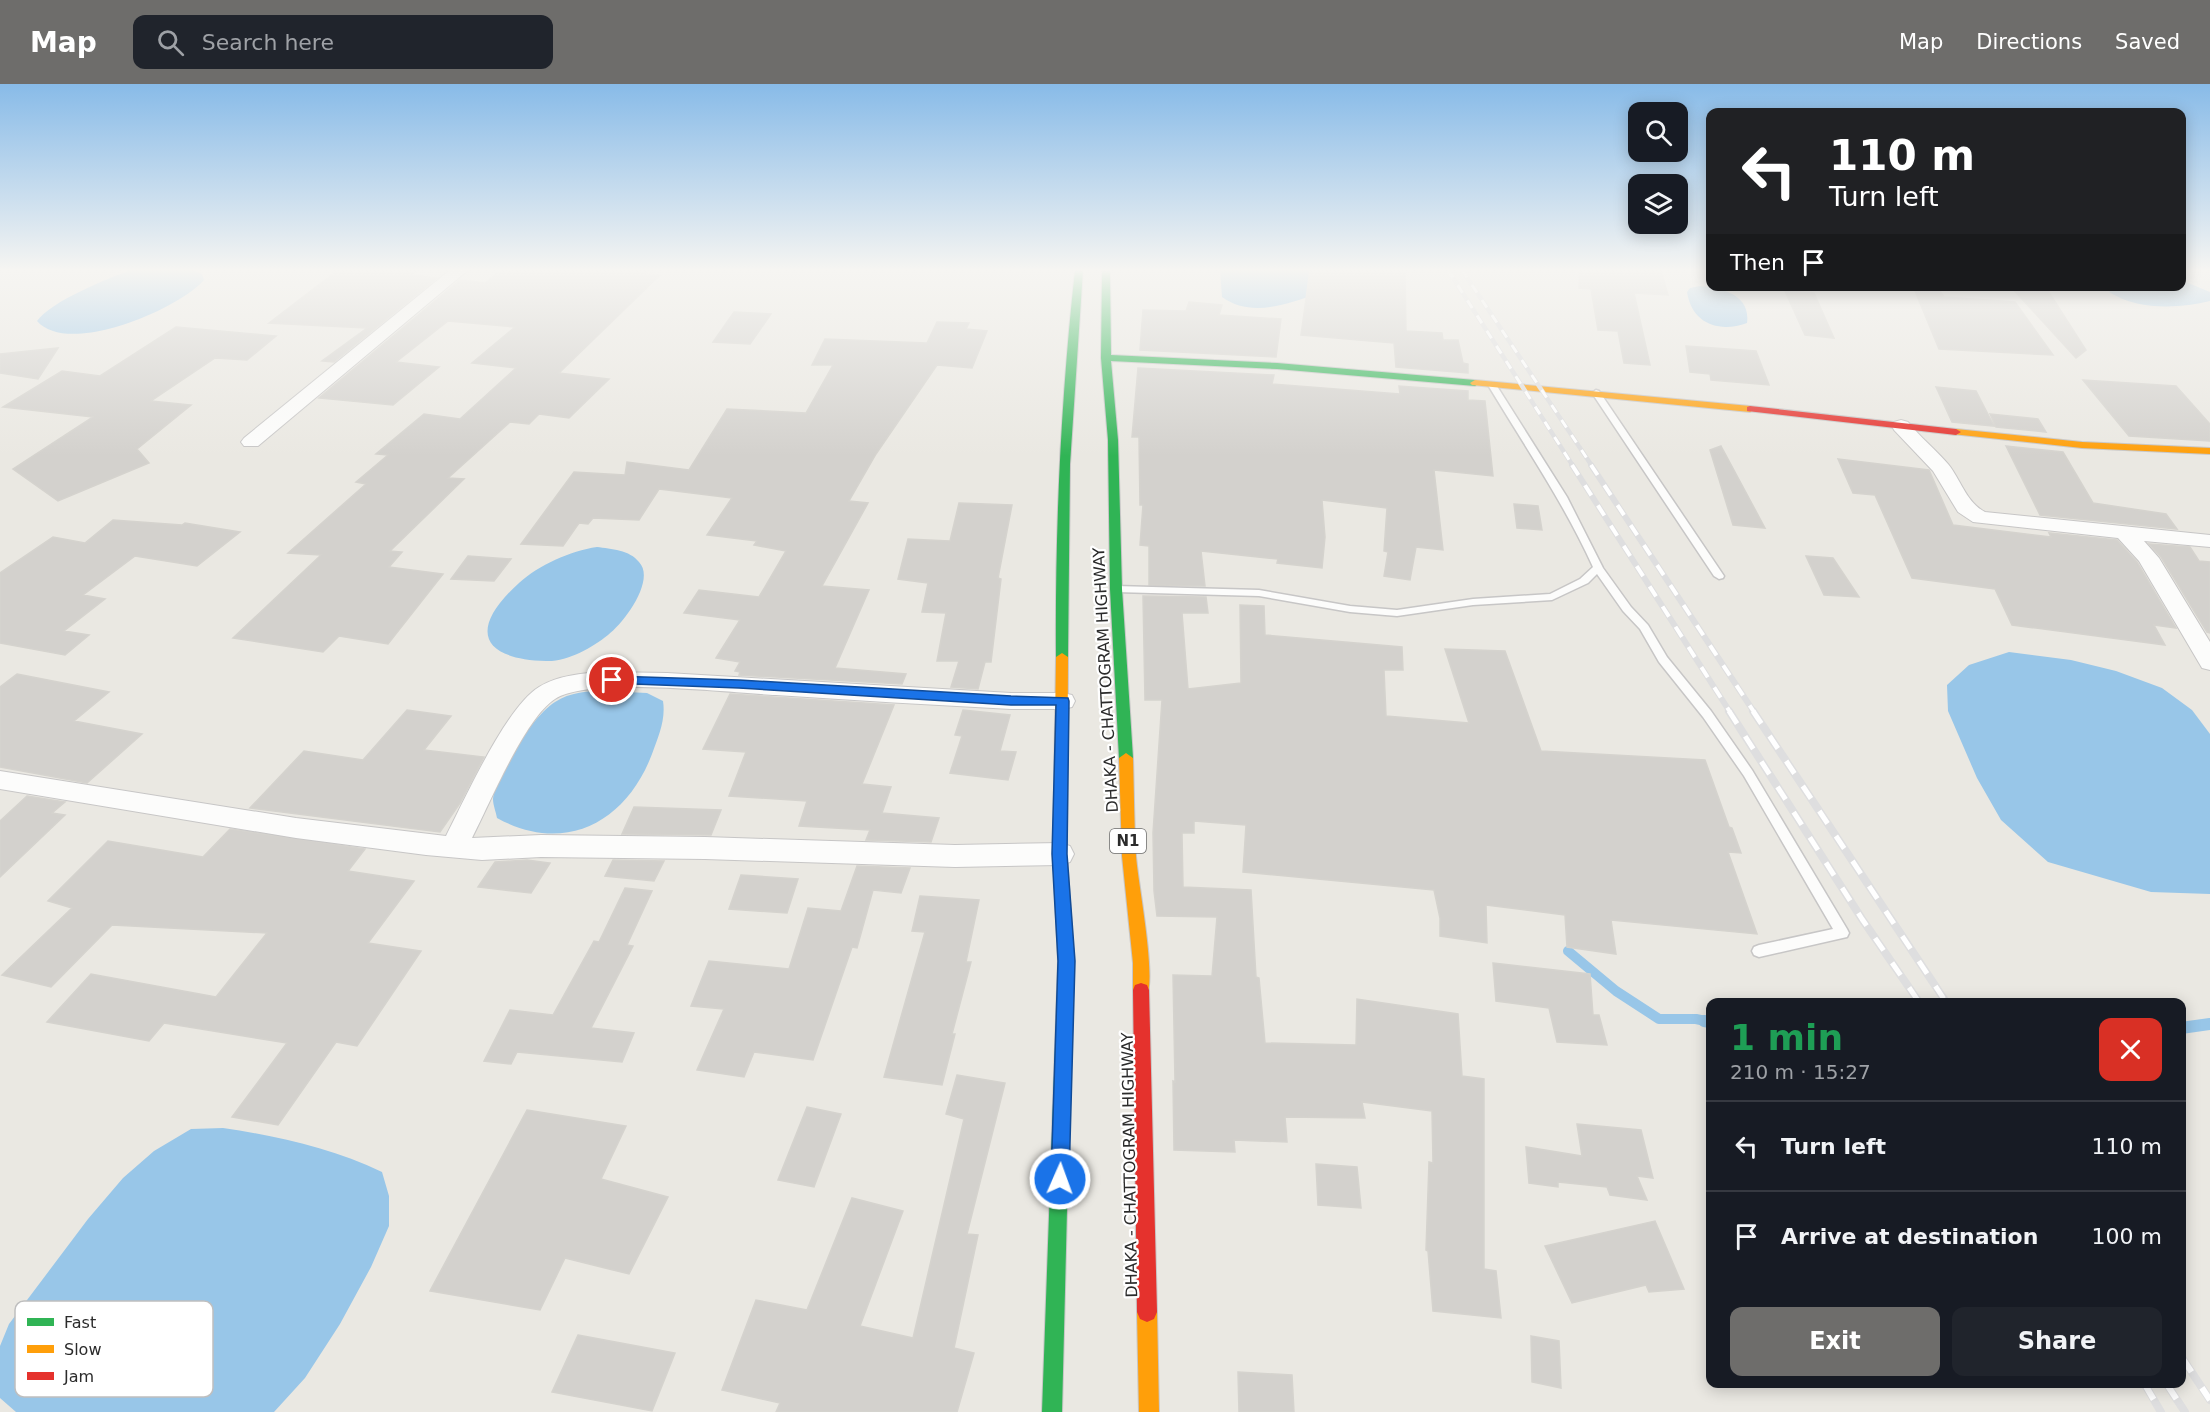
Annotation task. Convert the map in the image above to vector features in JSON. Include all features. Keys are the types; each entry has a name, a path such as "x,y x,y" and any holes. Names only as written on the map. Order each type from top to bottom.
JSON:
{"main road":[{"path":"1052,1412 1066,961 1060,854 1063,486 1073,332"},
{"name":"DHAKA - CHATTOGRAM HIGHWAY","path":"1106,332 1113,440 1116,589 1124,703 1129,856 1141,963 1149,1412"},
{"path":"1106,358 1277,366 1596,393 2082,444 2210,451"}],"street":[{"path":"251,442 385,332"},
{"path":"1901,426 1941,468 1960,504 1968,513 1980,518 2210,541"},
{"path":"2123,531 2148,558 2210,662"},
{"path":"455,845 519,722 532,705 548,692 570,684 612,680 727,684 1011,701 1063,701"},
{"path":"0,780 306,830 426,845 455,845 482,849 542,846 705,848 955,856 1020,857 1060,854"}],"lane":[{"path":"1492,385 1563,496 1586,538 1598,568 1627,609 1644,627 1663,659 1707,714 1748,773 1842,933 1759,951"},
{"path":"1596,393 1719,576"},
{"path":"1116,589 1258,593 1350,609 1397,613 1473,602 1552,597 1584,581 1598,568"}],"water":[{"path":"59,332 89,332 73,334"},
{"path":"597,547 631,555 639,562 643,570 644,579 636,601 615,629 587,649 571,657 554,661 524,659 506,654 495,647 489,638 488,627 503,599 519,583 536,570 555,560"},
{"path":"2009,652 2071,660 2116,671 2162,688 2192,710 2210,734 2210,894 2151,892 2048,862 2001,820 1977,778 1948,711 1947,685 1969,665"},
{"path":"605,691 647,693 663,701 662,722 652,754 641,778 626,798 609,814 590,826 569,832 546,833 522,829 497,818 493,799 500,775 516,746 536,719 555,702 567,696"},
{"path":"223,1128 304,1144 344,1156 382,1172 389,1196 389,1226 371,1267 340,1324 305,1378 274,1412 16,1412 0,1398 0,1346 15,1316 15,1397 213,1397 213,1301 26,1301 88,1219 123,1178 154,1151 191,1129"}],"building":[{"path":"168,332 231,332 276,336 247,360 215,358 151,401 191,405 137,449 149,463 58,501 13,469 93,417 3,407 62,371 100,376"},
{"path":"362,332 371,332 334,362 322,361"},
{"path":"398,332 434,332 396,362 439,367 393,405 319,398"},
{"path":"509,332 601,332 559,373 609,379 569,418 539,414 529,424 510,422 448,478 464,479 390,551 402,552 389,567 443,574 388,644 339,636 323,652 233,638 321,555 288,553 366,484 356,482 388,455 376,454 424,414 460,419 516,368 472,363"},
{"path":"720,332 758,332 750,344 713,342"},
{"path":"932,332 987,332 972,368 937,365 876,454 849,501 868,503 822,586 869,590 835,668 906,674 902,684 739,675 740,672 735,671 740,662 716,658 740,620 684,613 699,590 759,597 786,551 754,545 757,541 707,535 732,498 659,489 639,520 593,518 588,524 579,523 563,546 521,544 574,472 625,475 627,462 689,470 727,409 806,413 833,365 812,365 825,339 927,343"},
{"path":"1141,332 1279,332 1276,357 1140,350"},
{"path":"1301,332 1442,333 1443,340 1458,340 1463,363 1468,364 1468,373 1396,367 1394,343 1301,335"},
{"path":"1618,332 1643,332 1650,365 1624,363"},
{"path":"1804,332 1831,332 1834,338 1805,335"},
{"path":"1932,332 2036,332 2053,355 1939,349"},
{"path":"2052,332 2074,332 2086,350 2076,358"},
{"path":"1686,346 1756,351 1769,385 1711,380 1710,374 1690,372"},
{"path":"58,348 38,379 0,373 0,354"},
{"path":"1138,368 1274,375 1272,384 1400,394 1399,386 1468,391 1468,400 1485,401 1493,476 1434,470 1443,550 1416,547 1410,580 1384,576 1388,552 1384,551 1387,508 1322,500 1325,537 1322,568 1277,563 1278,559 1201,551 1205,586 1149,585 1149,546 1140,545 1143,505 1140,505 1139,437 1132,437"},
{"path":"2083,380 2176,386 2210,424 2210,441 2129,436"},
{"path":"1936,387 1976,391 1994,426 1952,422"},
{"path":"1990,414 2038,419 2046,432 1996,427"},
{"path":"1721,446 1765,528 1733,525 1710,450"},
{"path":"2006,446 2063,452 2093,503 2166,514 2177,529 2040,515"},
{"path":"1838,459 1929,470 1953,525 2051,537 2049,533 2117,540 2137,562 2176,628 2154,625 2165,645 2012,625 1995,589 1912,578 1875,495 1853,493"},
{"path":"959,503 1012,505 998,578 1001,579 991,662 985,662 978,689 951,687 959,661 937,661 946,613 922,612 928,583 898,579 908,539 950,541"},
{"path":"1514,504 1538,506 1542,530 1517,528"},
{"path":"113,520 182,525 185,523 240,532 197,566 135,556 83,595 105,599 64,631 89,635 65,655 0,643 0,573 53,537 85,543"},
{"path":"2149,544 2190,547 2199,561 2210,562 2210,633 2207,632 2161,557"},
{"path":"468,556 511,559 494,581 451,579"},
{"path":"1806,556 1833,558 1859,597 1824,595"},
{"path":"1143,596 1206,597 1208,613 1182,613 1188,689 1241,683 1240,605 1264,606 1265,635 1402,647 1403,670 1384,670 1386,716 1469,723 1445,649 1505,651 1541,751 1705,760 1729,827 1732,828 1741,853 1728,852 1757,934 1611,920 1616,954 1567,947 1565,915 1486,905 1487,943 1440,936 1440,918 1434,890 1243,872 1246,825 1194,821 1194,833 1182,833 1183,887 1251,890 1256,977 1259,978 1265,1043 1356,1045 1357,999 1458,1014 1462,1076 1484,1079 1484,1269 1496,1271 1501,1318 1433,1311 1428,1251 1426,1250 1429,1162 1433,1163 1432,1111 1362,1102 1365,1118 1285,1117 1287,1142 1234,1140 1235,1152 1174,1150 1173,975 1212,976 1217,917 1157,916 1153,833 1162,700 1145,700"},
{"path":"17,674 109,692 74,721 142,734 87,783 0,767 0,687"},
{"path":"730,694 894,705 862,784 891,787 882,813 939,818 931,842 866,840 870,830 799,826 807,801 729,796 746,752 703,749"},
{"path":"407,710 451,716 424,750 484,757 460,803 440,832 250,808 304,751 363,760"},
{"path":"963,710 1010,715 1000,751 1016,752 1008,780 950,773 962,736 955,735"},
{"path":"27,796 65,802 52,813 65,815 0,877 0,821"},
{"path":"634,807 721,810 711,835 622,834"},
{"path":"230,829 365,849 348,871 414,881 368,943 421,951 357,1046 336,1042 278,1125 232,1117 287,1043 164,1023 149,1041 47,1022 91,974 216,997 267,933 112,925 51,987 2,975 72,908 48,901 108,841 203,857"},
{"path":"527,860 550,863 531,893 478,887 495,862"},
{"path":"613,860 664,861 654,881 605,876"},
{"path":"857,866 910,868 901,893 873,890 857,948 852,947 813,1060 754,1052 744,1077 697,1070 724,1009 691,1006 709,961 789,969 808,908 841,911"},
{"path":"741,875 798,879 787,913 729,909"},
{"path":"625,888 652,891 627,945 633,946 591,1028 634,1033 622,1062 517,1052 511,1064 484,1061 510,1010 553,1015 594,941 599,942"},
{"path":"920,896 979,900 966,962 971,962 952,1034 955,1034 942,1085 884,1077 925,932 912,931"},
{"path":"1493,963 1590,974 1593,1015 1599,1015 1607,1045 1557,1042 1549,1008 1496,1001"},
{"path":"957,1075 1005,1083 967,1234 978,1235 954,1348 974,1353 957,1412 776,1412 780,1403 722,1390 756,1300 807,1310 852,1198 903,1211 860,1326 913,1338 964,1119 946,1114"},
{"path":"807,1107 841,1114 814,1187 778,1180"},
{"path":"527,1110 626,1126 601,1179 668,1197 629,1274 565,1258 540,1310 430,1291"},
{"path":"1577,1124 1641,1130 1653,1178 1637,1176 1647,1200 1610,1195 1607,1187 1558,1182 1558,1187 1529,1183 1526,1147 1582,1156"},
{"path":"1316,1164 1357,1167 1361,1208 1318,1205"},
{"path":"1655,1221 1684,1289 1649,1292 1646,1285 1572,1303 1545,1246"},
{"path":"578,1335 675,1353 652,1411 552,1392"},
{"path":"1531,1336 1559,1341 1561,1388 1532,1382"},
{"path":"1238,1372 1292,1375 1294,1412 1239,1412"}],"waterway":[{"path":"1568,951 1616,991 1659,1019 1706,1021"},
{"path":"2186,1027 2210,1024"}],"railway":[{"path":"1488,332 1573,466"},
{"path":"1503,332 1592,466"},
{"path":"1572,465 1730,712"},
{"path":"1591,465 1754,712"},
{"path":"1729,711 1862,919 1916,998"},
{"path":"1753,711 1943,998"},
{"path":"2186,1364 2210,1400"},
{"path":"2147,1388 2161,1412"},
{"path":"2169,1388 2185,1412"}],"traffic: fast":[{"path":"1062,657 1065,464 1074,332"},
{"path":"1106,332 1113,440 1116,589 1126,758"},
{"path":"1106,358 1277,366 1475,383"},
{"path":"1052,1412 1063,1047"}],"traffic: slow":[{"path":"1475,383 1750,409"},
{"path":"1956,432 2082,445 2210,451"},
{"path":"1062,657 1060,854 1066,961 1063,1047"},
{"path":"1126,758 1129,856 1141,963 1141,990"},
{"path":"1147,1312 1149,1412"}],"traffic: jam":[{"path":"1750,409 1956,432"},
{"path":"1141,990 1147,1312"}],"route":[{"path":"612,680 739,684 1011,701 1063,701 1060,854 1066,961 1060,1179"}]}
